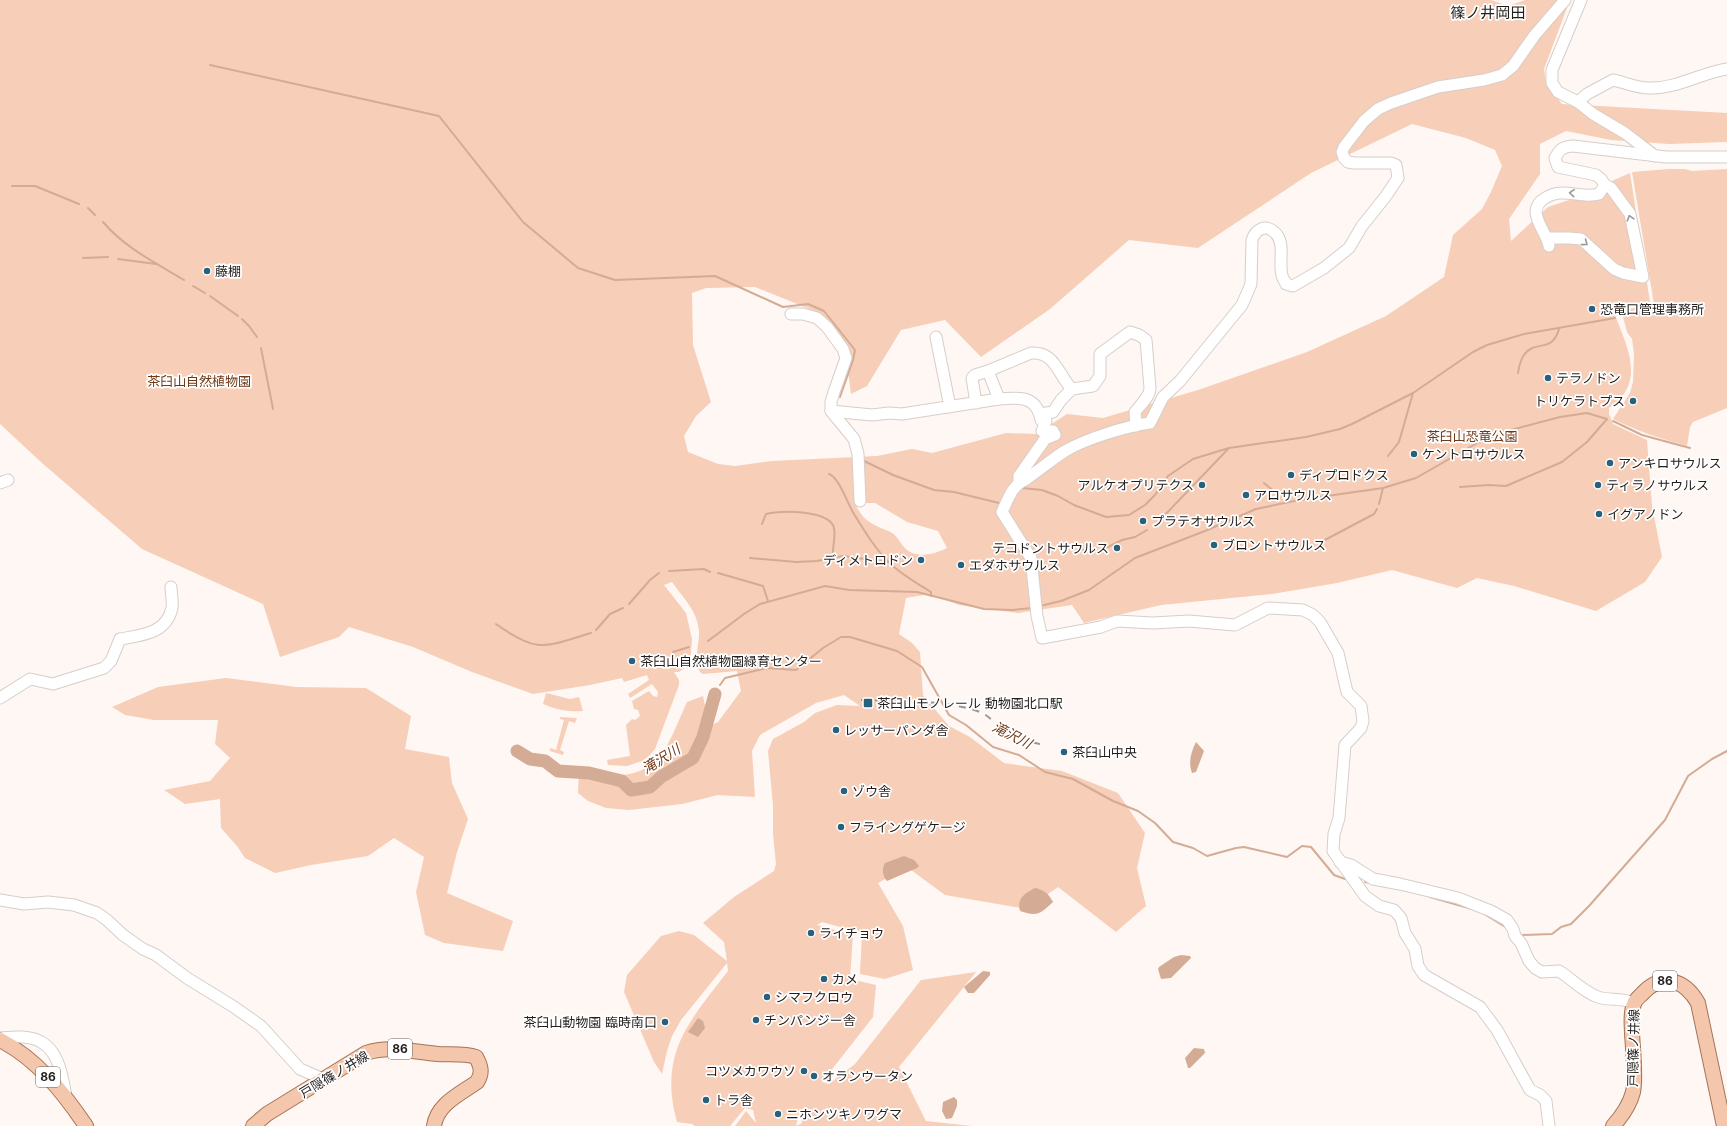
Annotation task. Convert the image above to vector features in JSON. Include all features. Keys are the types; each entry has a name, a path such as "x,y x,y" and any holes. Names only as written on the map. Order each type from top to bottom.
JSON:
{"main road":[{"name":"戸隠篠ノ井線","path":"1613,1126 1622,1116 1633,1092 1631,1020 1634,1003 1647,989 1660,982 1668,981 1684,986 1692,993 1698,1003 1724,1126"},
{"name":"86","path":"0,1039 20,1052 41,1070 66,1098 86,1126"},
{"name":"戸隠篠ノ井線","path":"253,1126 267,1114 366,1053 393,1048 439,1054 470,1055 476,1057 480,1064 481,1076 478,1082 441,1108 435,1118 434,1126"}],"street":[{"path":"1549,1126 1546,1101 1540,1095 1530,1090 1497,1030 1480,1007 1424,975 1418,966 1415,949 1405,933 1402,918 1394,910 1379,906 1365,896 1333,851 1333,842 1339,818 1345,745 1361,728 1363,721 1361,706 1346,692 1338,653 1320,622 1313,615 1303,610 1268,608 1235,625 1189,621 1154,623 1117,621 1101,627 1042,638 1037,616 1031,558 1002,512 1014,488 1019,482 1025,480 1073,447 1108,434 1150,423 1163,398 1180,381 1242,305 1251,284 1252,240 1254,234 1258,230 1264,228 1270,229 1277,234 1281,244 1282,275 1286,284 1293,286 1324,268 1349,248 1362,226 1398,178 1398,170 1396,165 1391,163 1354,163 1348,162 1344,158 1342,152 1344,147 1364,121 1378,109 1391,103 1438,87 1484,80 1502,75 1513,66 1534,36 1565,0"},
{"path":"1581,0 1552,70 1552,83 1558,92 1578,102 1593,114 1625,133 1655,156"},
{"path":"1578,102 1587,94 1613,80 1648,88 1670,86 1712,71 1727,69"},
{"path":"1605,185 1599,194 1593,196 1568,192 1545,198 1538,204 1536,213 1538,223 1548,242 1569,238 1581,240 1614,269 1622,273 1643,276 1630,214 1611,188 1605,185 1602,179 1596,175 1558,168 1555,158 1559,150 1564,147 1573,146 1655,156 1727,157"},
{"path":"791,314 803,314 817,318 827,327 843,349 846,358 831,402 831,411 854,439 858,454 860,501"},
{"path":"1040,414 1053,412 1061,400 1072,389 1093,386 1100,376 1100,354 1130,332 1139,335 1146,340 1150,393 1135,412 1136,426"},
{"path":"936,337 950,407"},
{"path":"976,403 972,378 975,375 1031,353 1038,352 1047,356 1055,363 1072,389"},
{"path":"988,371 999,399"},
{"path":"831,411 872,416 889,413 902,414 1016,397 1026,399 1036,406 1041,420 1046,421 1042,431 1053,430 1055,435 1045,439 1019,476 1019,482"},
{"path":"0,698 30,679 53,684 104,668 111,661 120,639 154,631 162,627 168,621 172,607 171,587"},
{"path":"1340,862 1351,865 1373,879 1428,890 1458,898 1484,908 1507,920 1534,968 1542,972 1559,971 1580,987 1599,997 1626,999 1634,1003"},
{"path":"0,900 24,904 48,902 74,905 97,913 123,935 143,949 156,955 187,978 234,1007 260,1026 300,1069 323,1079"},
{"path":"0,1039 33,1039 50,1048 63,1079 66,1098"}],"green space":[{"path":"0,0 1491,0 1508,6 1525,0 1560,0 1567,8 1544,69 1546,83 1562,104 1727,113 1727,142 1669,144 1611,140 1566,131 1540,144 1540,174 1509,219 1511,241 1548,207 1569,200 1630,173 1650,302 1613,310 1628,350 1631,375 1628,387 1621,398 1609,408 1609,414 1613,424 1647,440 1652,506 1662,557 1645,582 1596,611 1514,586 1477,578 1457,588 1392,570 1337,583 1272,594 1161,605 1084,623 1072,605 1018,613 959,605 930,594 906,598 899,634 912,643 920,652 923,695 949,726 970,737 1004,763 1062,771 1118,793 1145,833 1137,868 1146,906 1116,932 1058,887 1027,909 945,895 907,867 878,883 903,926 913,970 885,979 860,974 862,933 822,922 817,925 853,935 850,979 876,985 873,1017 822,1082 829,1084 855,1064 921,980 976,972 899,1067 926,1121 972,1126 796,1126 735,1126 746,1111 756,1123 753,1110 745,1108 730,1126 695,1126 692,1124 677,1122 672,1098 671,1076 675,1057 681,1040 690,1023 728,971 727,963 681,1020 672,1036 662,1074 654,1062 624,992 627,975 661,936 679,931 694,935 727,961 724,942 703,923 734,897 774,871 776,864 768,751 773,739 804,722 815,713 837,705 860,706 844,695 816,703 760,735 752,751 755,797 718,795 682,804 629,810 606,808 588,801 578,793 579,769 616,775 635,773 647,767 664,750 671,739 687,702 703,696 709,726 718,722 741,691 737,671 703,674 699,671 697,666 699,636 698,624 689,605 672,582 664,585 686,613 692,639 690,664 679,672 674,672 679,680 679,685 655,749 642,761 627,766 608,765 607,760 630,756 626,725 632,719 635,720 640,716 638,710 634,709 632,701 649,691 653,696 657,697 658,692 652,684 630,698 628,694 649,680 647,675 624,682 622,678 590,685 533,694 472,672 413,647 349,627 339,637 280,657 263,604 142,549 42,463 0,424","holes":["1412,124 1466,138 1495,150 1502,166 1491,192 1482,209 1453,235 1444,277 1386,316 1307,352 1198,390 1103,418 1067,414 1036,434 1006,433 932,453 912,449 877,456 772,461 735,466 718,464 688,452 684,436 696,416 711,402 693,345 692,293 706,288 755,287 817,312 844,341 851,394 867,386 901,330 945,320 981,357 1050,309 1129,240 1198,248 1311,173","855,503 875,503 907,522 938,531 947,548 925,555 919,555 909,551 894,534 872,524 865,518","800,1109 802,1123 796,1126"]},
{"path":"1685,169 1692,171 1727,169 1727,408 1693,422 1690,427 1687,446 1668,441 1613,419 1630,393 1633,382 1634,354 1632,339 1627,332 1622,313 1629,309 1654,304 1632,172"},
{"path":"226,678 296,687 366,688 411,716 405,749 449,757 452,783 468,819 457,852 447,893 513,921 503,951 444,943 425,935 416,892 424,857 394,838 368,856 311,865 275,873 245,858 237,846 221,828 220,799 185,804 164,790 210,781 230,758 215,744 218,720 154,720 125,715 112,707 158,687"},
{"path":"546,693 570,699 579,697 583,711 563,710 543,704"},
{"path":"560,717 577,718 575,723 569,721 560,750 564,752 563,755 550,751 550,748 556,750 564,720 560,719"}],"shaded area":[{"path":"1196,742 1204,751 1196,772 1192,773 1190,765 1191,757"},
{"path":"904,856 914,860 919,866 887,881 883,872 885,863"},
{"path":"1035,888 1046,893 1053,902 1042,912 1035,914 1020,911 1019,907 1022,897"},
{"path":"1181,955 1190,956 1191,958 1171,978 1161,979 1158,969 1159,967 1174,957"},
{"path":"983,971 990,972 990,975 974,993 968,993 964,987"},
{"path":"698,1018 703,1021 705,1028 698,1037 688,1032"},
{"path":"1194,1048 1204,1049 1205,1053 1190,1068 1188,1068 1185,1058"},
{"path":"954,1097 957,1100 957,1106 952,1118 946,1119 942,1111 943,1102"}],"waterway":[{"path":"210,65 439,116 523,222 578,268 615,280 715,276 783,307 808,304 824,311 855,350 840,397"},
{"path":"12,186 35,186 79,204"},
{"path":"88,208 95,215"},
{"path":"103,222 121,240 184,280"},
{"path":"83,258 108,257"},
{"path":"118,259 156,264"},
{"path":"193,286 205,293"},
{"path":"210,296 238,316"},
{"path":"1022,488 1042,490 1058,496 1074,505 1106,517 1129,515 1145,505 1155,495 1168,476 1193,459 1229,448 1306,437 1340,429 1413,393 1473,352 1487,345 1524,334 1615,318"},
{"path":"242,319 257,337"},
{"path":"1518,373 1521,361 1528,350 1548,344 1556,337 1559,329"},
{"path":"261,348 273,409"},
{"path":"1388,456 1399,442 1413,393"},
{"path":"1040,606 1061,601 1089,590 1135,558 1205,531 1256,509 1299,500 1383,488 1416,478 1479,442 1511,430 1560,417 1587,413 1607,419 1587,442 1562,462 1506,486 1489,485 1460,487"},
{"path":"1613,421 1642,435 1690,448"},
{"path":"1161,519 1229,448"},
{"path":"862,460 893,475 934,490 954,492 999,503"},
{"path":"829,474 836,480 854,514 872,542 882,554 893,566 911,580 931,592 931,596"},
{"path":"1264,483 1277,494"},
{"path":"1379,504 1383,488"},
{"path":"1321,542 1374,514 1377,509"},
{"path":"762,524 766,514 782,512 804,513 824,518 831,522 834,528 835,535 833,556"},
{"path":"1083,550 1091,552 1100,551 1122,540 1135,537 1147,530"},
{"path":"750,558 796,562 817,561 843,556 888,562"},
{"path":"669,571 704,569 710,572"},
{"path":"629,604 650,580 659,573"},
{"path":"718,573 763,586 768,601"},
{"path":"708,641 760,604 825,586 849,590 917,592 984,609 1012,610 1032,608"},
{"path":"596,630 610,614 623,608"},
{"path":"496,624 522,640 532,644 542,645 562,642 591,633"},
{"name":"滝沢川","path":"720,685 725,678 767,668 796,670 823,648 841,637 850,637 897,651 922,667 949,715 966,725 993,747 1019,755 1045,772 1073,779 1113,801 1138,811 1155,823 1173,842 1193,848 1207,856 1244,847 1287,857 1302,846 1311,847 1334,875 1345,879"},
{"path":"673,652 689,647"},
{"name":"滝沢川","path":"517,751 530,759 545,761 558,771 589,773 622,781 631,790 650,787 661,777 693,758 703,737 715,694"},
{"path":"1521,935 1552,934 1561,927 1571,924 1589,906 1665,820 1688,776 1712,759 1727,751"},
{"path":"1365,882 1372,883"},
{"path":"1430,897 1472,909"},
{"path":"1486,915 1507,928"}],"railway":[{"path":"861,700 940,703 970,709 984,714 999,726 1015,735 1043,745"}],"place":[{"name":"藤棚","path":"207,271"},
{"name":"恐竜口管理事務所","path":"1592,309"},
{"name":"テラノドン","path":"1548,378"},
{"name":"トリケラトプス","path":"1633,401"},
{"name":"ケントロサウルス","path":"1414,454"},
{"name":"アンキロサウルス","path":"1610,463"},
{"name":"ディプロドクス","path":"1291,475"},
{"name":"アルケオプリテクス","path":"1202,485"},
{"name":"ティラノサウルス","path":"1598,485"},
{"name":"アロサウルス","path":"1246,495"},
{"name":"イグアノドン","path":"1599,514"},
{"name":"プラテオサウルス","path":"1143,521"},
{"name":"ブロントサウルス","path":"1214,545"},
{"name":"テコドントサウルス","path":"1117,548"},
{"name":"ディメトロドン","path":"921,560"},
{"name":"エダホサウルス","path":"961,565"},
{"name":"茶臼山自然植物園緑育センター","path":"632,661"},
{"name":"茶臼山モノレール 動物園北口駅","path":"868,703"},
{"name":"レッサーパンダ舎","path":"836,730"},
{"name":"茶臼山中央","path":"1064,752"},
{"name":"ゾウ舎","path":"844,791"},
{"name":"フライングゲケージ","path":"841,827"},
{"name":"ライチョウ","path":"811,933"},
{"name":"カメ","path":"824,979"},
{"name":"シマフクロウ","path":"767,997"},
{"name":"チンパンジー舎","path":"756,1020"},
{"name":"茶臼山動物園 臨時南口","path":"665,1022"},
{"name":"コツメカワウソ","path":"804,1071"},
{"name":"オランウータン","path":"814,1076"},
{"name":"トラ舎","path":"706,1100"},
{"name":"ニホンツキノワグマ","path":"778,1114"}],"district":[{"name":"篠ノ井岡田","path":"1488,13"}],"park label":[{"name":"茶臼山自然植物園","path":"199,381"},
{"name":"茶臼山恐竜公園","path":"1472,436"}]}
